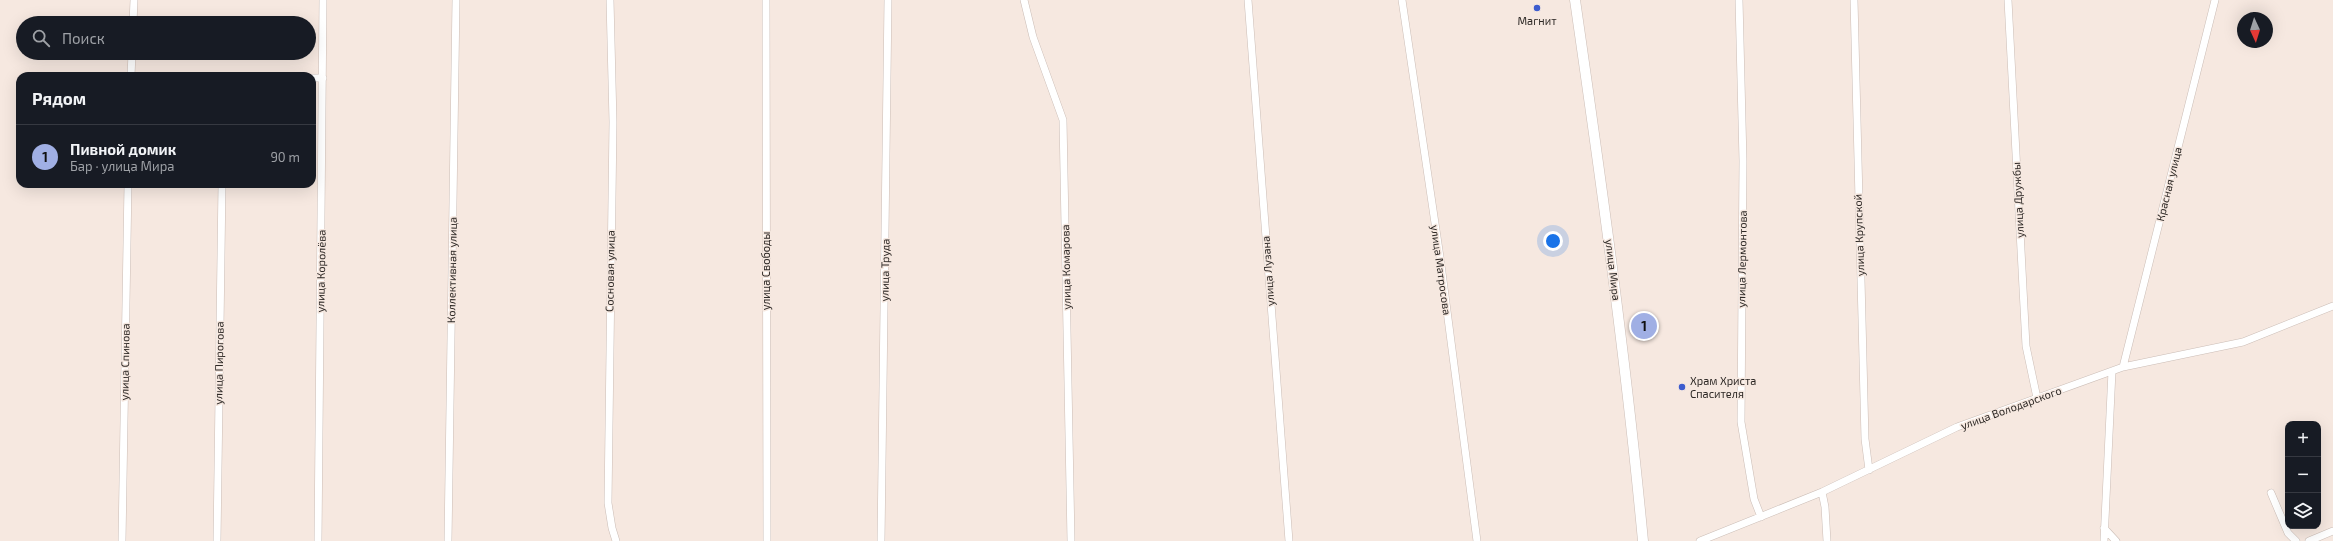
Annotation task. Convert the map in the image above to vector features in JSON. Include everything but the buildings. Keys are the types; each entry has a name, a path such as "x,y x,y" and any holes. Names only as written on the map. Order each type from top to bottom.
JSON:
{"main road":[{"name":"улица Мира","path":"1575,0 1611,253 1631,413 1643,541"}],"street":[{"path":"133,16 134,0"},
{"name":"улица Королёва","path":"318,541 323,0"},
{"name":"Коллективная улица","path":"448,541 456,0"},
{"name":"Сосновая улица","path":"610,0 613,122 608,503 612,528 616,541"},
{"name":"улица Свободы","path":"766,0 767,541"},
{"name":"улица Труда","path":"881,541 888,0"},
{"name":"улица Комарова","path":"1024,0 1033,37 1063,120 1071,541"},
{"name":"улица Лузана","path":"1248,0 1289,541"},
{"name":"улица Матросова","path":"1402,0 1442,272 1477,541"},
{"name":"улица Лермонтова","path":"1739,0 1743,162 1741,422 1754,499 1761,517"},
{"name":"улица Крупской","path":"1854,0 1865,439 1869,470"},
{"name":"улица Дружбы","path":"2008,0 2026,346 2038,398"},
{"name":"Красная улица","path":"2123,367 2215,0"},
{"path":"131,72 132,60"},
{"path":"316,78 323,78"},
{"name":"улица Спинова","path":"122,541 128,188"},
{"name":"улица Пирогова","path":"217,541 222,188"},
{"name":"улица Володарского","path":"1700,541 1822,492 1957,427 2123,367 2243,342 2333,306"},
{"path":"2104,541 2112,371"},
{"path":"1822,492 1826,507 1827,541"},
{"path":"2271,493 2288,533 2296,541"},
{"path":"2104,528 2116,541"},
{"path":"2309,541 2333,531"}],"place":[{"name":"Магнит","path":"1537,8"},
{"name":"Пивной домик","path":"1644,326"},
{"name":"Храм Христа Спасителя","path":"1682,387"}]}
